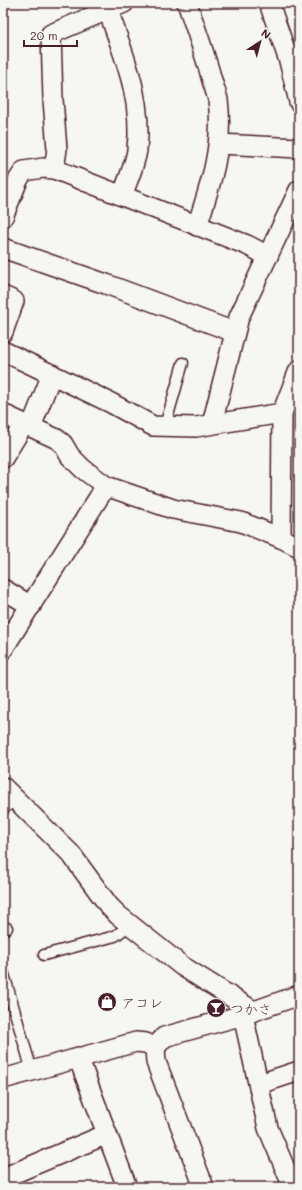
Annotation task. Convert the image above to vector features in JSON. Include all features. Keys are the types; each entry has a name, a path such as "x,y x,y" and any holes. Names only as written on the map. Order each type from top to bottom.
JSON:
{"street":[{"path":"187,3 218,99 219,144 212,183 197,226"},
{"path":"269,3 289,61 299,102"},
{"path":"54,169 57,149 53,100 51,34 116,7 138,111 137,151 122,196"},
{"path":"219,144 299,148"},
{"path":"3,217 18,180 24,171 43,168 54,169 247,245 268,256"},
{"path":"212,424 239,316 299,190"},
{"path":"3,248 106,284 234,332"},
{"path":"3,296 14,301 3,332"},
{"path":"3,351 52,374 153,426 196,427 282,413"},
{"path":"281,538 282,413 299,370"},
{"path":"3,458 27,426 52,374"},
{"path":"3,414 57,439 63,444 70,456 83,469 106,486 173,509 241,522 299,547"},
{"path":"3,649 106,486"},
{"path":"3,588 31,606"},
{"path":"8,798 71,854 109,906 130,925 182,966 248,1013 259,1084 268,1128 295,1184"},
{"path":"204,1187 156,1062 155,1048 164,1037 248,1013 299,995"},
{"path":"3,1079 136,1042 146,1043 155,1048"},
{"path":"78,1057 127,1187"},
{"path":"259,1084 299,1071"},
{"path":"3,1178 107,1134"}],"lane":[{"path":"165,426 183,363"},
{"path":"44,955 115,936 130,925"},
{"path":"3,971 32,1071"}],"place":[{"name":"アコレ","path":"107,1002"},
{"name":"つかさ","path":"216,1008"}]}
